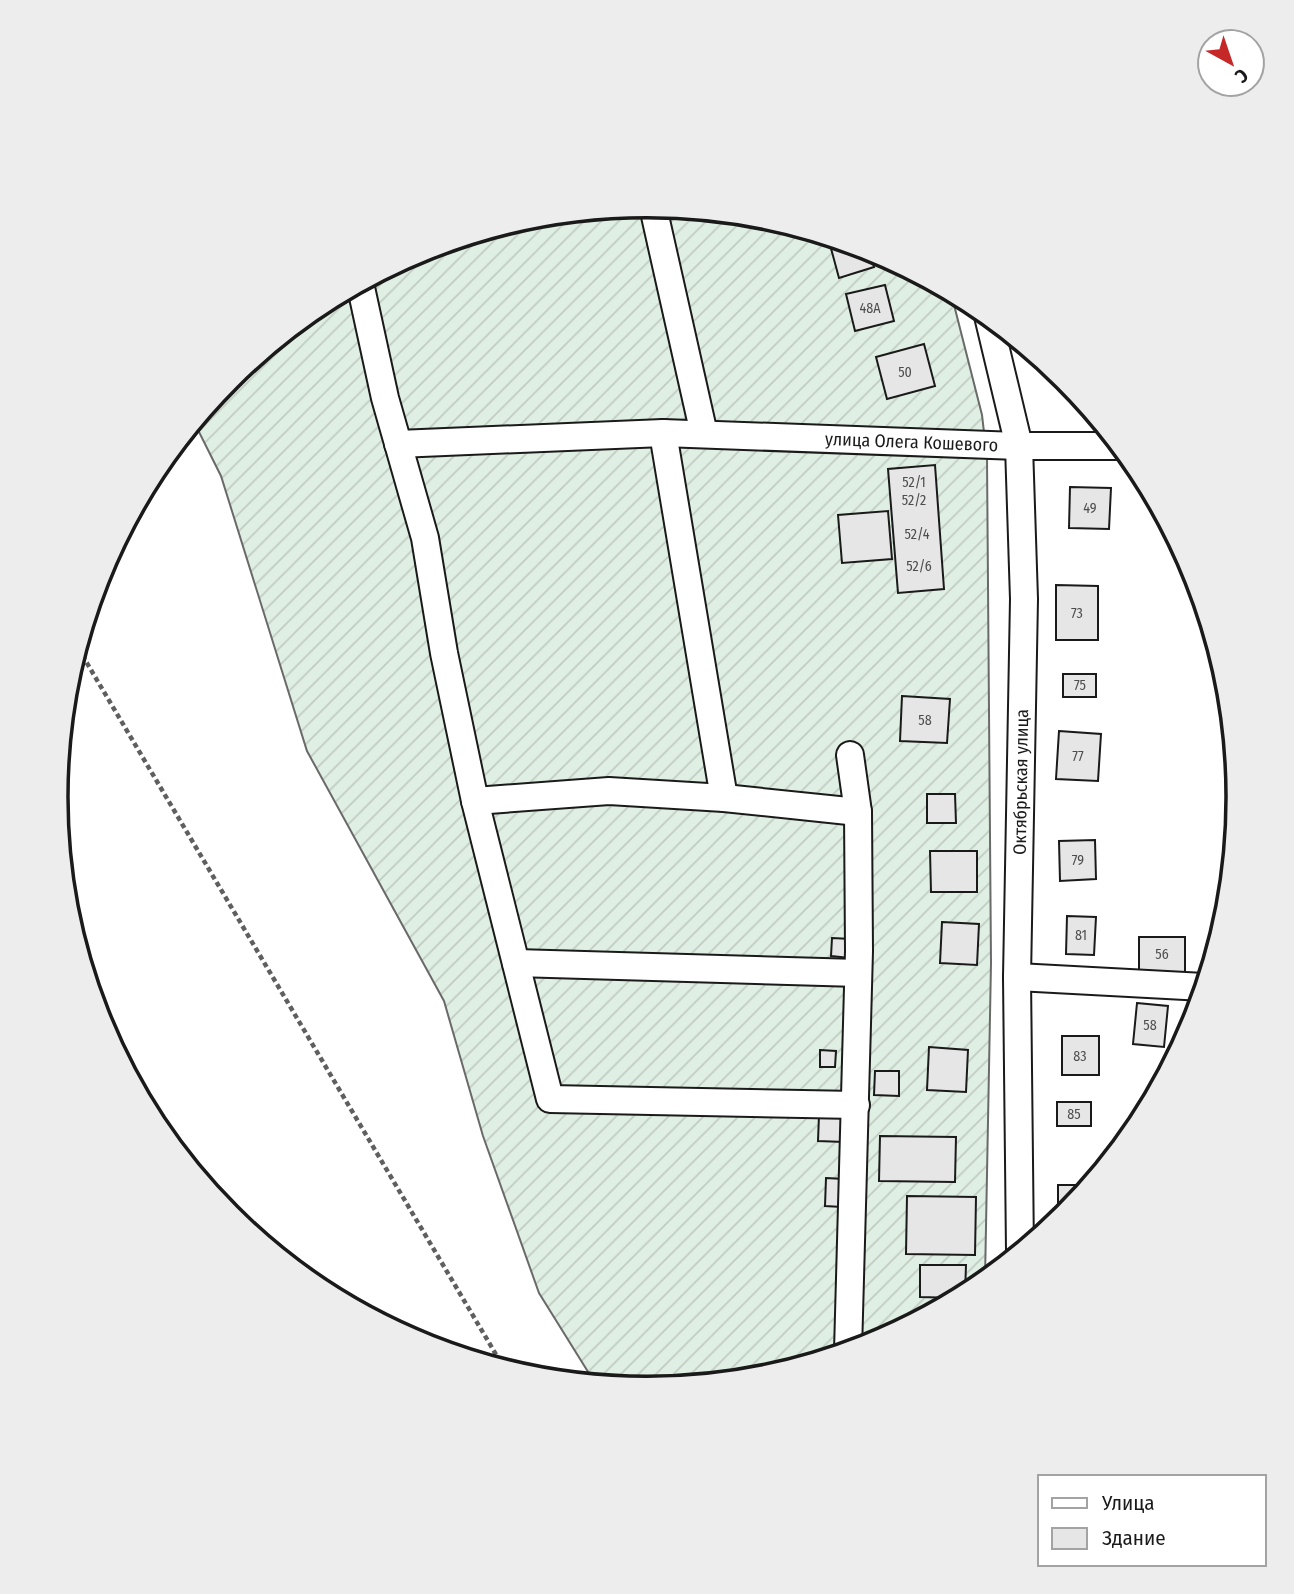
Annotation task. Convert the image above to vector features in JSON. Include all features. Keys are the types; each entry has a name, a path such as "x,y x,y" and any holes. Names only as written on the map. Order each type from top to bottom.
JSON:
{"street":[{"path":"656,218 704,434"},
{"path":"362,294 398,444 425,538 444,653 475,801 551,1099 856,1105"},
{"name":"Октябрьская улица","path":"992,333 1018,446 1024,599 1017,977 1020,1239"},
{"path":"663,433 724,798"},
{"name":"улица Олега Кошевого","path":"398,444 663,433 1018,446 1107,446"},
{"path":"848,1339 858,973 858,811 850,755"},
{"path":"475,801 609,791 724,798 858,811"},
{"path":"516,963 858,973"},
{"path":"1017,977 1194,986"}],"path":[{"path":"85,660 497,1356"}],"green space":[{"path":"647,218 685,219 760,229 833,249 868,262 955,307 982,415 987,458 991,963 985,1266 903,1316 868,1332 797,1356 760,1365 685,1375 589,1373 539,1293 483,1136 444,1001 307,751 221,476 199,432 238,388 295,338 358,296 426,262 497,238 534,229 609,219"}],"building":[{"path":"831,248 873,264 874,267 839,278"},
{"path":"885,285 894,321 855,331 846,294"},
{"path":"924,344 935,386 887,399 876,357"},
{"path":"935,465 944,589 898,593 888,469"},
{"path":"1070,487 1111,488 1109,529 1069,528"},
{"path":"888,511 892,559 842,563 838,515"},
{"path":"1056,585 1098,586 1098,640 1056,640"},
{"path":"1063,674 1096,674 1096,697 1063,697"},
{"path":"902,696 950,699 947,743 900,741"},
{"path":"1059,731 1101,734 1098,781 1056,779"},
{"path":"927,794 955,794 956,823 927,823"},
{"path":"1095,840 1096,879 1060,881 1059,841"},
{"path":"930,851 977,851 977,892 931,892"},
{"path":"1067,916 1096,917 1094,955 1066,954"},
{"path":"942,922 979,924 977,965 940,963"},
{"path":"1139,937 1185,937 1185,978 1160,978 1160,971 1139,971"},
{"path":"832,938 851,939 850,958 831,956"},
{"path":"1137,1003 1168,1006 1164,1047 1133,1044"},
{"path":"1062,1036 1099,1036 1099,1075 1062,1075"},
{"path":"929,1047 968,1050 966,1092 927,1090"},
{"path":"820,1050 836,1051 835,1067 820,1067"},
{"path":"875,1071 899,1071 899,1096 874,1095"},
{"path":"1057,1102 1091,1102 1091,1126 1057,1126"},
{"path":"819,1115 845,1115 844,1142 818,1141"},
{"path":"880,1136 956,1137 955,1182 879,1181"},
{"path":"826,1178 844,1179 842,1207 825,1206"},
{"path":"1058,1185 1076,1185 1058,1204"},
{"path":"907,1196 976,1197 975,1255 906,1254"},
{"path":"920,1265 966,1265 965,1280 937,1297 920,1297"}]}
